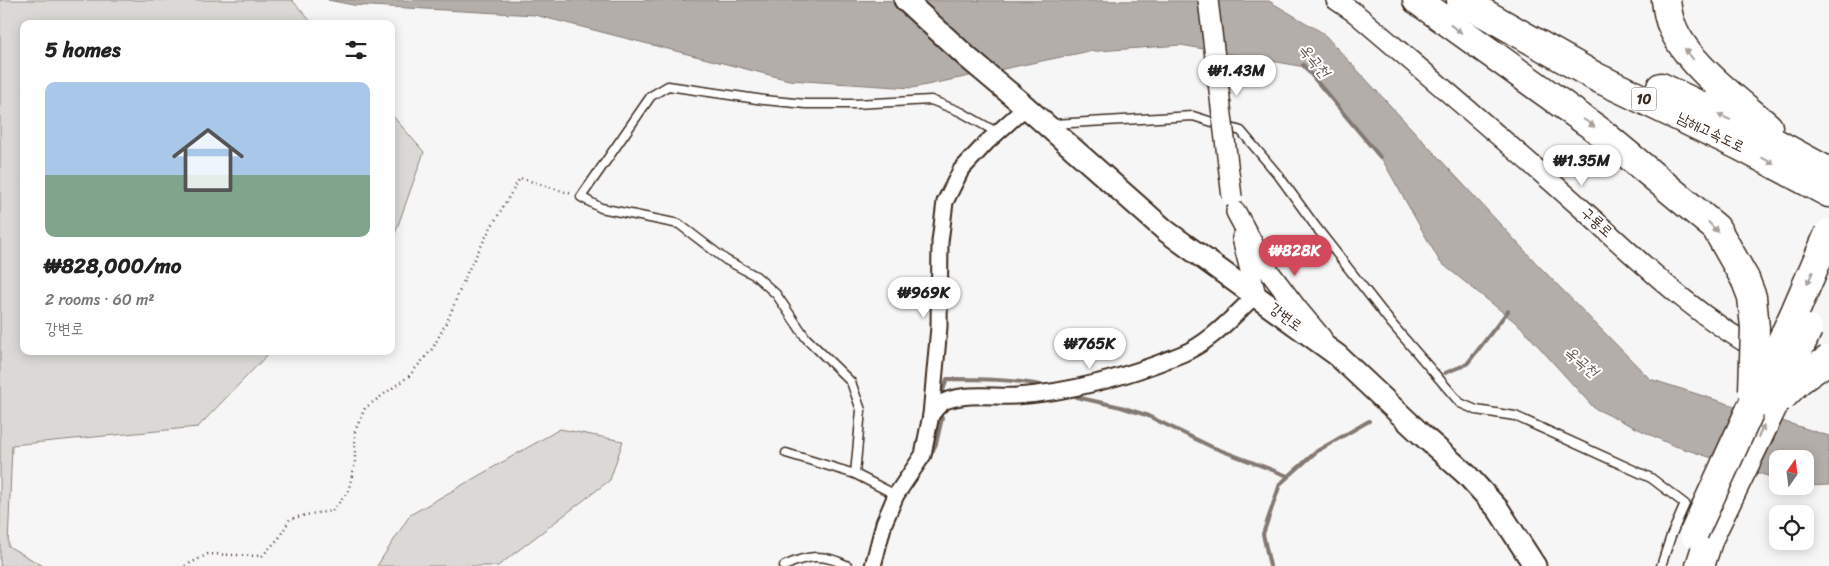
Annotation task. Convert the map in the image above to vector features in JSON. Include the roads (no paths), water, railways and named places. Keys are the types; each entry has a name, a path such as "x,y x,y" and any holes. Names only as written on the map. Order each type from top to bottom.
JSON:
{"highway":[{"path":"1417,0 1598,130 1716,228 1752,297 1763,405"},
{"name":"남해고속도로","path":"1461,0 1596,76 1740,146 1829,193"},
{"name":"남해고속도로","path":"1494,0 1603,60 1750,129 1804,156 1829,172"},
{"path":"1666,0 1672,28 1693,59 1736,100 1804,156"},
{"path":"1763,405 1795,312 1829,233"},
{"path":"1680,566 1702,536 1763,405 1829,282"},
{"path":"1763,405 1829,359"},
{"path":"1700,566 1702,536"}],"main road":[{"name":"강변로","path":"905,0 1166,231 1337,355 1467,475 1498,509 1535,566"}],"street":[{"path":"931,415 938,405 947,400 977,395 1016,396 1085,387 1151,366 1183,354 1204,343 1256,295 1234,204 1208,0"},
{"name":"구룡로","path":"1336,0 1355,13 1474,115 1706,318 1743,342 1800,373 1829,380"},
{"path":"873,566 884,523 896,495 923,455 931,415 939,327 940,242 945,202 961,170 998,133 1018,101"},
{"path":"1234,204 1265,266 1296,307 1337,355"}],"lane":[{"path":"855,474 861,410 851,382 806,338 776,294 756,276 726,260 679,224 601,208 581,197 651,96 668,86 806,104 855,104 931,100 961,112 998,133"},
{"path":"1046,125 1193,116 1241,131 1279,176 1316,228 1392,324 1460,402 1476,410 1515,416 1651,478 1685,504 1661,566"},
{"path":"786,452 855,474 896,495"},
{"path":"784,566 814,556 838,561 848,566"}],"water":[{"path":"328,0 1269,1 1323,33 1538,265 1650,379 1829,436 1829,485 1814,486 1814,450 1769,450 1769,476 1672,445 1594,408 1520,326 1440,262 1383,161 1305,67 1181,45 1085,52 912,88 789,80 535,15 353,5"}],"waterway":[{"name":"옥곡천","path":"1303,65 1380,157"},
{"path":"1445,373 1467,364 1508,311"},
{"path":"942,393 947,379 984,379 1045,386"},
{"path":"1076,397 1121,407 1146,415 1212,447 1288,476"},
{"path":"927,463 936,444 942,418"},
{"path":"1270,566 1263,534 1280,484 1317,451 1369,421"}]}
